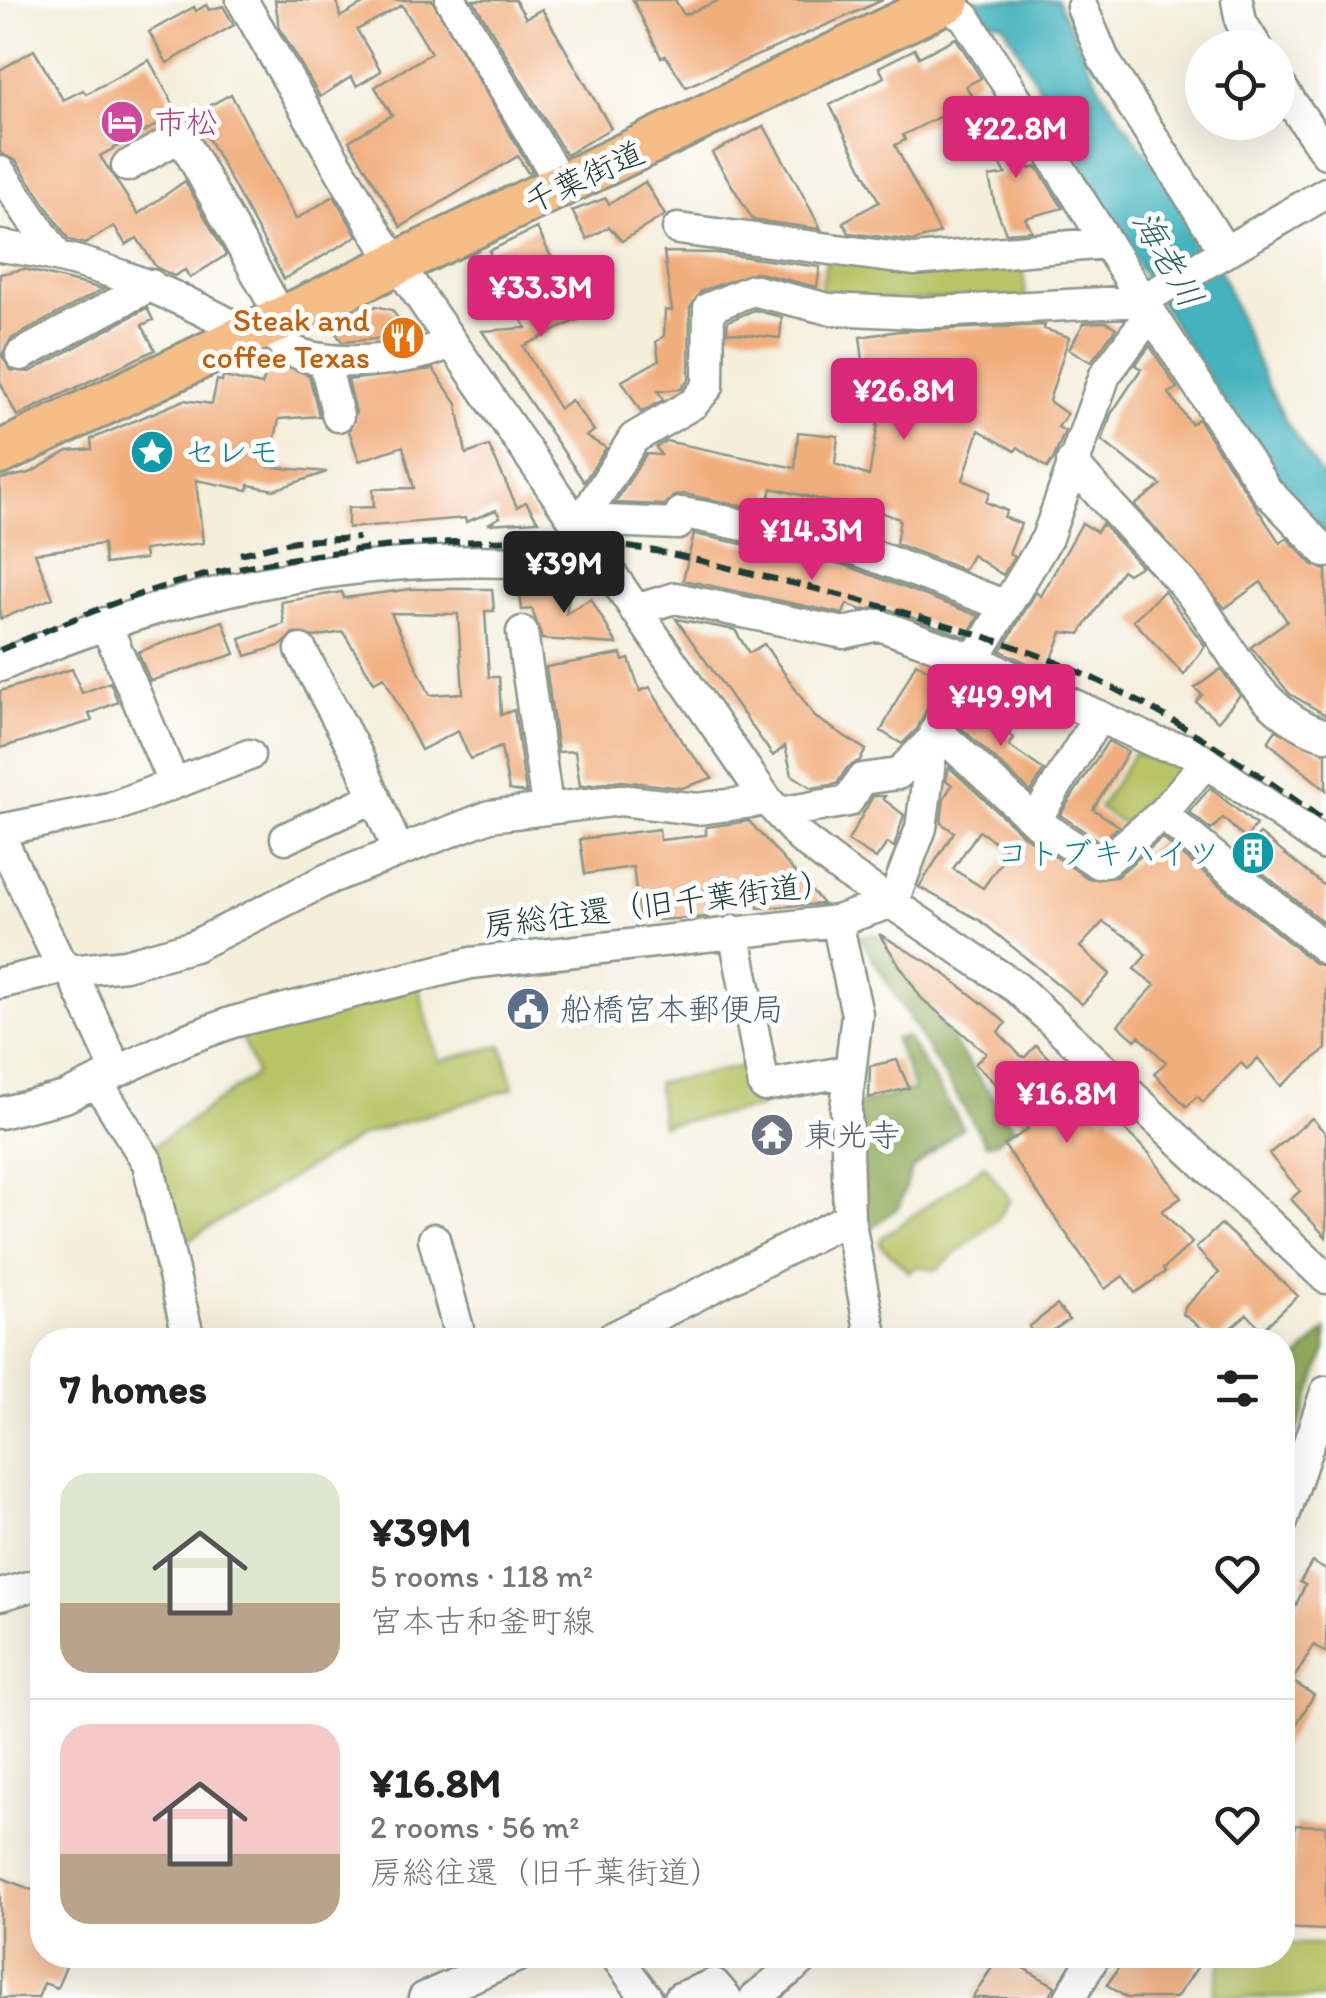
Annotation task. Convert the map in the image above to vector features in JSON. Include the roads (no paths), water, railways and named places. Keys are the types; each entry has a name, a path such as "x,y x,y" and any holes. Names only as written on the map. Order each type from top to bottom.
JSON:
{"highway":[{"name":"千葉街道","path":"0,453 949,5"}],"street":[{"path":"242,0 397,264 773,807 832,862 1018,988 1326,1278"},
{"path":"451,0 563,187"},
{"path":"1236,0 1246,30"},
{"path":"949,5 1148,302 1267,492 1326,552"},
{"path":"1082,7 1104,60 1219,253"},
{"path":"1295,108 1326,154"},
{"path":"127,166 181,136 265,325 288,348 324,359 432,354 450,342"},
{"path":"0,172 55,253"},
{"path":"0,983 68,969 125,966 194,946 330,878 490,816 620,800 697,809 848,801 862,779 898,774 935,735 973,659 1047,538 1105,376 1148,302 1219,253 1326,192"},
{"path":"678,229 942,261 1106,243"},
{"path":"752,290 758,240"},
{"path":"0,246 55,253 265,325"},
{"path":"21,355 151,285"},
{"path":"579,525 634,438 694,403 708,386 708,308 752,290 828,309 918,313 1148,302"},
{"path":"324,359 338,416"},
{"path":"1072,462 1151,555 1175,574 1260,690 1299,727 1326,735"},
{"path":"579,525 606,521 678,524 681,513 700,516 850,547 1004,605"},
{"path":"0,666 105,623 236,588 372,567 477,560 608,569"},
{"path":"636,610 675,598 844,632 878,625 973,659 1158,743 1188,750 1326,846"},
{"path":"105,623 173,782"},
{"path":"522,632 547,806"},
{"path":"301,650 375,797 397,850"},
{"path":"1035,821 1099,716"},
{"path":"935,735 1035,821 1098,862 1105,862 1162,814 1206,762"},
{"path":"893,902 921,828 935,735"},
{"path":"186,1328 148,1163 107,1077 68,969 0,833 110,808 249,755"},
{"path":"286,838 375,797"},
{"path":"1162,814 1326,949"},
{"name":"房総往還（旧千葉街道）","path":"0,1113 65,1097 233,1022 471,962 837,921 893,902"},
{"path":"837,921 856,1014 846,1108 849,1218 870,1328"},
{"path":"734,931 764,1086 850,1072"},
{"path":"632,1328 849,1218"},
{"path":"434,1239 457,1328"},
{"path":"1295,1484 1326,1392"},
{"path":"0,1595 30,1586"},
{"path":"424,1998 491,1968"},
{"path":"625,1968 647,1998"},
{"path":"754,1998 792,1968"},
{"path":"1070,1998 1087,1968"},
{"path":"680,1998 714,1984 726,1998"}],"water":[{"name":"海老川","path":"972,0 1057,0 1103,93 1209,243 1264,378 1287,423 1326,482 1326,538 1276,485 1147,282 1003,23 986,20"}],"railway":[{"path":"240,554 295,541 359,538"},
{"path":"0,650 159,588 264,563 428,543 540,541 643,549 824,591 1052,660 1174,722 1326,822"}],"place":[{"name":"市松","path":"122,122"},
{"name":"Steak and coffee Texas","path":"403,338"},
{"name":"セレモ","path":"152,452"},
{"name":"コトブキハイツ","path":"1253,853"},
{"name":"船橋宮本郵便局","path":"528,1009"},
{"name":"東光寺","path":"772,1135"}]}
